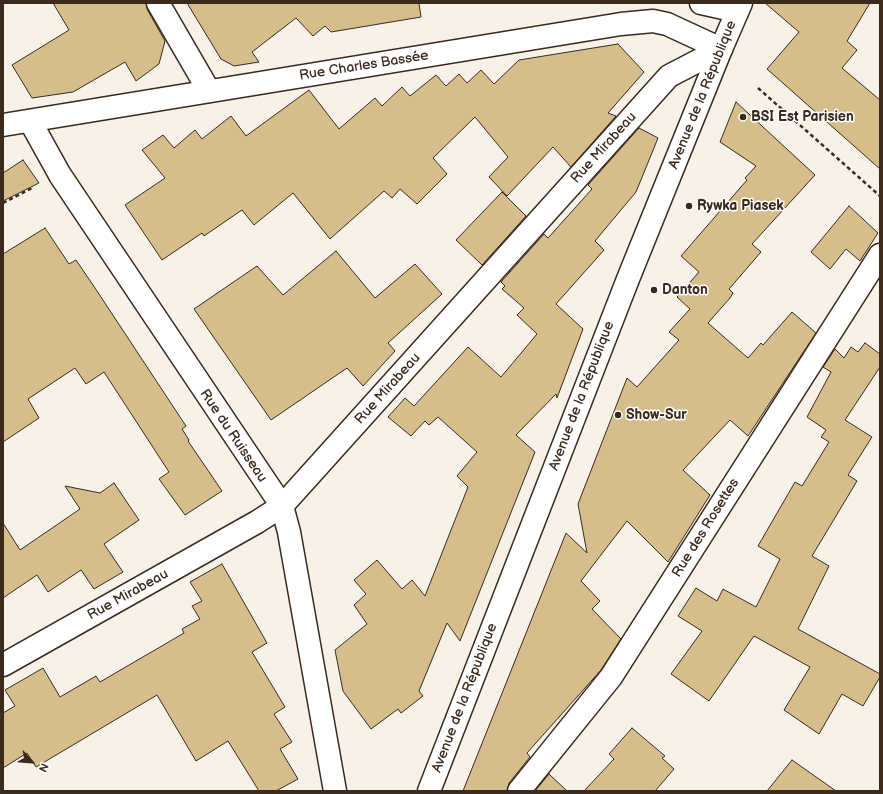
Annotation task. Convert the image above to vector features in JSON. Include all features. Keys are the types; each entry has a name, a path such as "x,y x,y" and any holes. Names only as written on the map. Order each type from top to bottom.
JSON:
{"street":[{"path":"158,3 209,91"},
{"path":"689,34 702,3 739,7"},
{"name":"Avenue de la République","path":"429,791 622,294 739,7"},
{"name":"Rue Charles Bassée","path":"3,125 621,24 661,22 721,49"},
{"name":"Rue Mirabeau","path":"3,665 257,522 282,506 668,76 721,49"},
{"name":"Rue du Ruisseau","path":"30,121 60,175 262,479 282,506 289,532 334,791"},
{"name":"Rue des Rosettes","path":"519,791 611,677 880,255"}],"path":[{"path":"758,88 880,196"},
{"path":"3,203 60,175"}],"building":[{"path":"53,3 146,3 147,9 165,41 159,64 136,81 125,62 73,92 32,98 12,65 69,30"},
{"path":"187,3 419,3 421,17 331,32 325,26 313,36 296,18 252,52 259,62 234,66 221,59"},
{"path":"765,3 870,3 847,41 857,50 842,68 880,100 880,169 767,69 799,32"},
{"path":"618,44 644,72 608,113 616,116 571,167 553,147 507,196 489,177 508,157 475,117 433,158 447,174 417,204 400,189 392,198 384,191 330,239 293,193 254,225 242,210 204,236 202,233 162,260 125,205 165,178 142,150 163,135 174,148 195,130 202,139 231,116 246,136 309,90 339,129 375,98 382,106 402,87 410,96 436,75 446,86 459,74 467,83 481,70 494,84 519,60"},
{"path":"736,102 815,175 752,244 761,252 729,289 733,293 730,298 708,323 748,358 761,343 763,345 792,312 816,333 748,436 730,420 683,470 710,495 668,562 627,521 581,581 600,601 592,609 621,639 601,670 527,753 530,757 509,783 507,791 463,791 566,533 587,553 578,504 627,378 637,387 679,340 669,332 690,309 677,297 699,272 681,256 747,180 745,178 756,166 720,142"},
{"path":"639,128 658,138 636,192 595,241 604,250 556,304 583,329 557,398 556,394 516,435 535,452 460,641 447,623 419,691 423,696 401,713 398,709 371,729 343,691 335,650 367,624 354,605 366,594 354,580 377,560 402,589 412,580 425,596 468,487 457,476 477,452 438,417 429,425 425,421 411,436 388,417 405,398 414,406 468,347 501,377 537,334 517,315 524,308 502,289 505,286 501,282 544,234 548,238 592,189 588,185"},
{"path":"23,160 39,183 3,201 3,173"},
{"path":"502,192 526,216 482,265 456,240"},
{"path":"849,206 878,233 860,261 846,249 830,269 811,252"},
{"path":"45,228 69,264 76,260 95,288 186,426 182,429 189,440 188,441 222,491 185,515 159,479 169,472 104,372 86,384 75,368 28,399 39,418 3,442 3,254"},
{"path":"336,251 375,298 415,264 442,294 388,343 395,351 363,386 347,368 271,420 194,309 257,266 283,295"},
{"path":"865,343 880,354 880,367 845,420 872,437 848,475 857,481 812,556 829,566 798,629 880,674 880,677 863,706 842,694 819,734 784,710 810,667 754,636 709,701 671,674 702,631 678,616 696,588 717,601 723,589 756,607 780,559 758,546 795,482 802,486 829,442 821,437 826,430 807,417 831,372 823,367 835,349 844,358 851,347 858,352"},
{"path":"114,483 139,520 104,544 123,572 94,589 81,570 48,592 37,575 3,598 3,523 20,550 80,509 65,486 100,493"},
{"path":"222,564 267,643 252,652 285,707 274,714 292,742 280,749 298,779 276,791 259,791 228,741 196,761 157,695 36,767 27,753 3,768 3,713 15,706 5,690 43,668 60,697 96,676 100,682 184,633 182,629 200,619 192,606 202,601 190,582"},
{"path":"632,728 665,756 662,758 674,769 655,791 584,791 614,759 609,754"},
{"path":"792,760 836,791 767,791"},
{"path":"549,774 567,791 535,791"}],"place":[{"name":"BSI Est Parisien","path":"743,117"},
{"name":"Rywka Piasek","path":"689,206"},
{"name":"Danton","path":"654,290"},
{"name":"Show-Sur","path":"618,415"}]}
